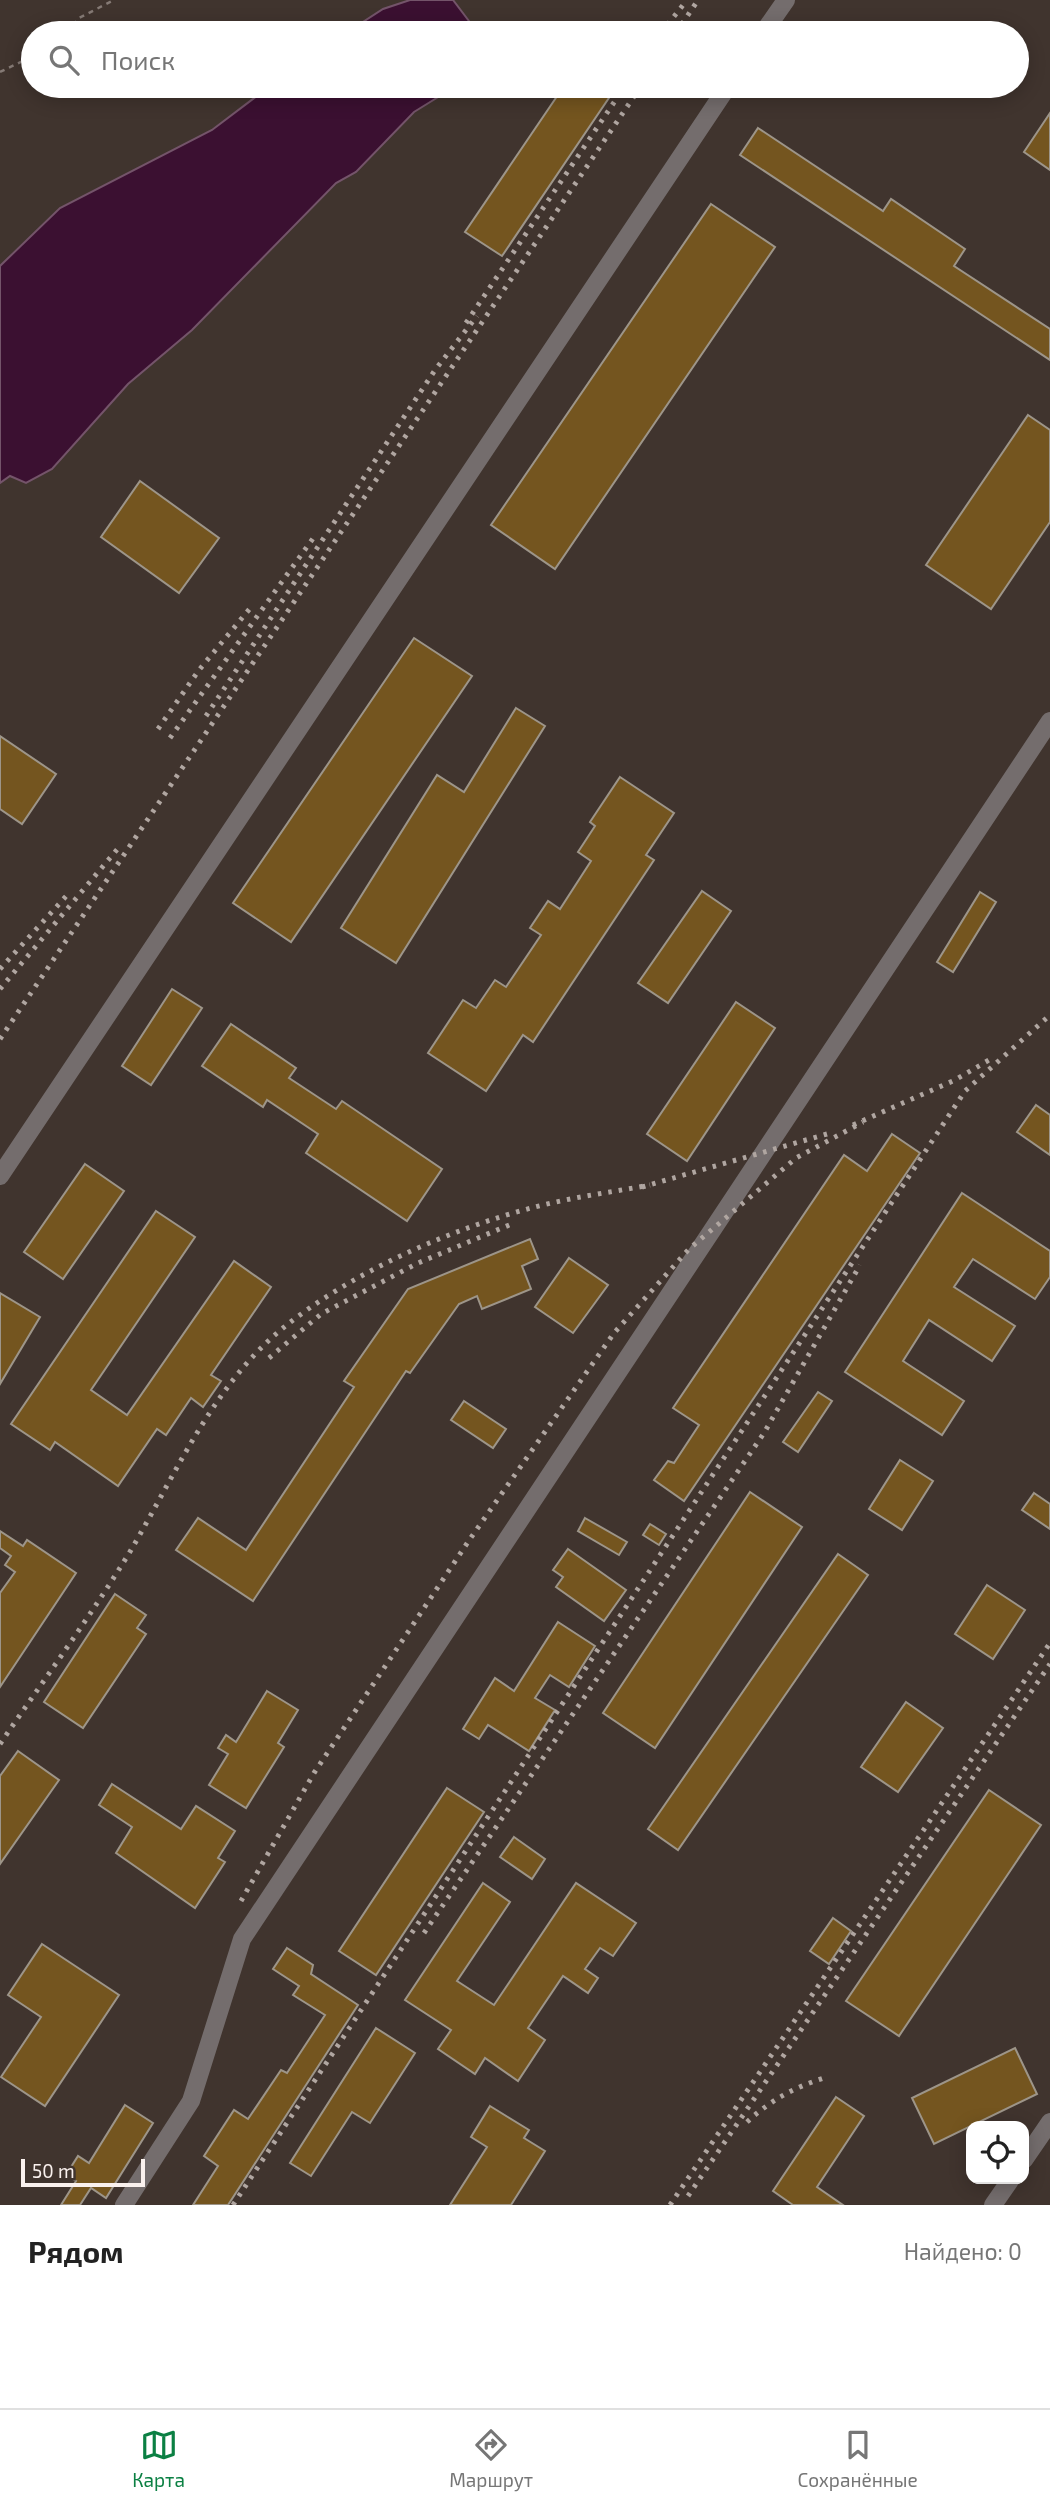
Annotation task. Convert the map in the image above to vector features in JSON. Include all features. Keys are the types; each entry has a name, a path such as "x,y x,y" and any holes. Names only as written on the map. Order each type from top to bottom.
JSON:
{"lane":[{"path":"771,21 786,0"},
{"path":"0,1176 720,98"},
{"path":"124,2205 191,2101 242,1940 1050,721"},
{"path":"1029,2153 1050,2122"},
{"path":"993,2205 1008,2184"}],"path":[{"path":"77,21 114,0"},
{"path":"0,72 21,62"}],"shaded area":[{"path":"410,0 453,0 469,21 364,21 383,9"},
{"path":"254,98 437,98 414,112 356,172 336,183 192,330 128,384 52,469 26,483 10,476 0,483 0,266 60,208 212,130"}],"building":[{"path":"556,98 609,98 502,256 465,232"},
{"path":"1050,113 1050,170 1024,152"},
{"path":"758,128 883,211 891,199 965,249 954,266 1050,329 1050,360 740,155"},
{"path":"711,204 775,247 555,569 491,525"},
{"path":"1028,415 1050,430 1050,522 991,609 926,565"},
{"path":"140,481 219,538 179,593 101,537"},
{"path":"414,638 472,676 291,942 233,903"},
{"path":"516,708 545,726 396,963 341,928 437,775 464,792"},
{"path":"0,736 56,774 22,824 0,809"},
{"path":"620,777 674,813 646,855 654,860 533,1042 523,1035 486,1091 428,1053 463,1000 476,1008 495,980 506,987 541,935 530,928 548,901 560,909 591,861 578,852 595,826 590,822"},
{"path":"702,891 731,911 668,1003 638,983"},
{"path":"980,892 996,902 953,972 937,962"},
{"path":"172,989 202,1008 151,1085 122,1066"},
{"path":"736,1002 775,1028 687,1161 647,1134"},
{"path":"231,1024 296,1068 289,1078 336,1109 342,1101 442,1169 407,1221 306,1153 318,1134 267,1100 263,1107 202,1066"},
{"path":"1036,1105 1050,1115 1050,1155 1017,1132"},
{"path":"892,1134 920,1153 684,1501 654,1480 668,1461 674,1463 699,1425 673,1408 844,1155 867,1171"},
{"path":"85,1164 124,1191 63,1279 24,1252"},
{"path":"962,1193 1050,1251 1050,1277 1035,1299 973,1259 954,1287 1015,1326 992,1361 929,1320 903,1361 964,1401 942,1435 845,1372"},
{"path":"156,1211 195,1237 91,1390 127,1415 234,1261 271,1287 211,1375 221,1381 203,1407 191,1398 166,1435 157,1429 118,1486 55,1442 50,1450 11,1424"},
{"path":"530,1239 538,1259 522,1266 531,1289 482,1309 477,1296 459,1304 410,1373 406,1371 253,1601 176,1550 198,1518 246,1550 354,1387 344,1381 408,1289"},
{"path":"569,1258 608,1285 573,1333 535,1307"},
{"path":"0,1293 40,1317 0,1384"},
{"path":"818,1392 832,1401 798,1452 783,1442"},
{"path":"464,1401 506,1429 493,1448 451,1420"},
{"path":"900,1460 933,1481 902,1530 869,1509"},
{"path":"750,1492 802,1527 655,1748 603,1713"},
{"path":"1034,1493 1050,1504 1050,1529 1022,1510"},
{"path":"585,1518 627,1542 619,1555 578,1531"},
{"path":"650,1524 666,1534 659,1545 643,1535"},
{"path":"0,1531 23,1546 27,1540 76,1573 0,1687 0,1593 15,1572 5,1565 11,1556 0,1548"},
{"path":"568,1549 626,1590 604,1621 556,1587 563,1577 553,1570"},
{"path":"838,1554 868,1575 678,1850 648,1829"},
{"path":"987,1585 1025,1610 993,1659 955,1634"},
{"path":"115,1594 146,1615 137,1628 146,1634 83,1728 44,1702"},
{"path":"558,1622 595,1646 569,1687 550,1675 535,1698 555,1710 529,1751 488,1725 479,1739 463,1729 495,1678 514,1691"},
{"path":"267,1691 298,1710 278,1743 284,1747 246,1808 209,1785 228,1754 218,1748 226,1735 236,1742"},
{"path":"906,1702 943,1728 898,1792 861,1767"},
{"path":"18,1751 59,1780 0,1864 0,1776"},
{"path":"112,1784 181,1829 196,1806 235,1831 218,1858 225,1862 195,1908 116,1853 132,1827 99,1805"},
{"path":"447,1788 484,1812 376,1975 339,1951"},
{"path":"989,1790 1041,1825 899,2036 846,2001"},
{"path":"514,1837 545,1859 532,1879 500,1857"},
{"path":"483,1883 510,1902 457,1981 494,2005 576,1883 636,1923 613,1956 600,1948 585,1969 598,1978 588,1993 563,1976 528,2028 545,2040 518,2081 485,2058 475,2074 438,2049 451,2030 405,2000"},
{"path":"833,1918 851,1931 829,1964 810,1951"},
{"path":"42,1944 119,1995 45,2106 1,2077 41,2017 8,1995"},
{"path":"287,1948 313,1965 311,1974 358,2005 228,2205 193,2205 218,2166 204,2156 234,2110 248,2119 281,2070 287,2073 325,2015 293,1995 299,1986 273,1969"},
{"path":"376,2028 415,2053 370,2123 352,2112 311,2176 290,2163"},
{"path":"1015,2048 1037,2094 981,2121 966,2121 966,2128 934,2144 912,2098"},
{"path":"836,2097 864,2116 817,2187 843,2205 793,2205 773,2191"},
{"path":"125,2105 153,2123 106,2198 91,2188 80,2205 61,2205 76,2181 66,2175 78,2156 89,2163"},
{"path":"490,2106 529,2130 524,2138 545,2151 511,2205 450,2205 487,2147 471,2137"}],"railway":[{"path":"670,21 687,0"},
{"path":"684,21 698,0"},
{"path":"466,323 617,98"},
{"path":"0,1039 633,98"},
{"path":"206,716 435,370 477,316"},
{"path":"170,738 314,537"},
{"path":"158,729 199,670 252,606"},
{"path":"0,989 120,846"},
{"path":"0,969 69,893"},
{"path":"233,2205 965,1091 1050,1015"},
{"path":"853,1125 955,1080 989,1060"},
{"path":"241,1901 314,1773 470,1539 614,1333 689,1249 796,1158 863,1122"},
{"path":"642,1187 827,1134"},
{"path":"0,1744 113,1579 215,1405 235,1377 283,1328 310,1308 371,1271 469,1227 578,1197 650,1185"},
{"path":"269,1358 321,1314 418,1263 514,1223"},
{"path":"424,1933 764,1433 860,1265"},
{"path":"670,2205 1050,1643"},
{"path":"688,2196 1050,1664"},
{"path":"747,2122 784,2095 827,2077"}]}
